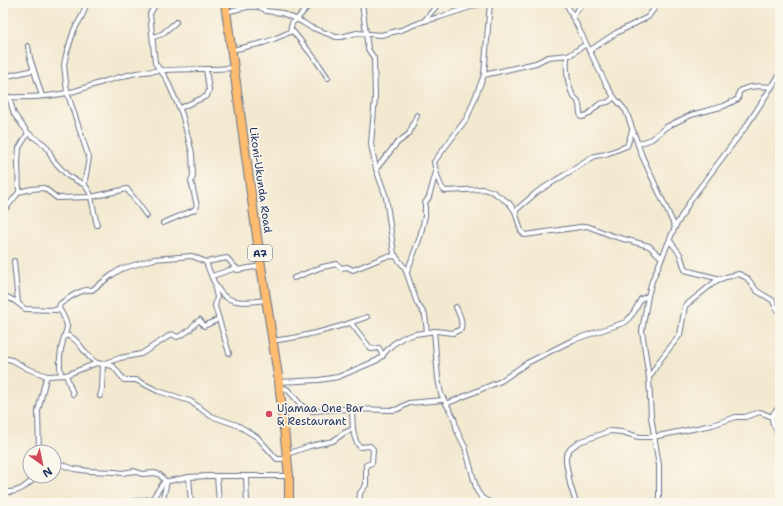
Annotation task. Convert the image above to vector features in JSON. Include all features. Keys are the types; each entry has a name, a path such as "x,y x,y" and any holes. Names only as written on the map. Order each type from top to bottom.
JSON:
{"highway":[{"name":"Likoni-Ukunda Road","path":"225,3 279,385 289,476 289,503"}],"street":[{"path":"84,3 85,8 74,30 65,60 64,72 67,92 89,157 84,180 91,197 97,224"},
{"path":"155,3 150,14 155,63 166,78 180,108 191,148 193,177 191,180 197,207 194,210 163,223"},
{"path":"232,50 274,39 290,32 292,23 297,20 312,3"},
{"path":"362,3 368,50 374,58 375,98 371,144 376,169 386,197 393,251 407,272 418,306 425,315 427,332"},
{"path":"424,21 439,3"},
{"path":"226,12 253,7 263,8 266,11 282,13 310,27 336,37 344,37 357,33 380,35 386,34 483,3"},
{"path":"490,3 484,75 467,118 434,162 436,172 444,191 490,190 510,202 515,211 521,231 525,235 587,226 613,236 649,246 662,258"},
{"path":"566,3 614,97 626,111 642,156 675,227"},
{"path":"572,16 582,3"},
{"path":"589,50 616,33 648,17 658,3"},
{"path":"153,37 162,34 176,22"},
{"path":"291,29 316,60 328,78"},
{"path":"484,75 536,63 548,57 567,55 573,53 586,44"},
{"path":"28,46 42,96"},
{"path":"567,55 566,65 569,85 572,95 578,102 578,108 582,117 589,115 598,106 608,103 614,97"},
{"path":"3,97 42,96 67,92 113,78 160,70 234,68"},
{"path":"180,108 207,96 209,90 206,69"},
{"path":"3,93 3,76 34,70"},
{"path":"659,503 659,465 653,436 649,378 642,331 652,281 675,227 692,198 746,125 780,74"},
{"path":"638,144 652,139 666,128 691,115 731,103 738,98 739,92 743,89 759,86 772,87"},
{"path":"9,97 14,114 28,133 42,141 53,160 66,174 85,185"},
{"path":"376,169 397,144 409,134 417,115"},
{"path":"515,211 537,192 595,156 606,154 626,146 629,143 632,130"},
{"path":"19,192 19,148 28,133"},
{"path":"407,272 420,237 425,216 425,203 429,197 429,192 436,172"},
{"path":"3,212 19,192 31,189 44,188 57,198 91,197 127,189 147,216"},
{"path":"670,241 680,254 685,270 721,279"},
{"path":"294,278 334,264 338,264 341,268 347,267 353,270 385,257 396,256"},
{"path":"3,295 18,303 25,309 55,310 59,308 60,304 75,294 87,289 92,290 112,275 127,267 154,259 193,257 206,262 227,258 238,270 261,266"},
{"path":"14,261 18,303"},
{"path":"206,262 220,293 237,302 245,303 267,300"},
{"path":"212,276 236,268"},
{"path":"649,378 660,360 680,335 685,306 721,279 735,274 744,275 750,280 757,291 772,300 780,314"},
{"path":"215,284 217,296 215,306 228,353"},
{"path":"446,404 501,381 527,363 573,340 626,322 634,312 641,299 648,296"},
{"path":"279,385 338,377 378,360 383,356 387,349 398,340 409,336 434,331 453,333 461,328 461,318 456,306"},
{"path":"59,308 67,324 66,335 63,339 61,349 59,367 61,375"},
{"path":"272,341 305,337 366,317"},
{"path":"3,358 12,360 28,369 47,376 66,375 120,358 141,354 172,334 177,337 181,335 200,320 204,326 219,319"},
{"path":"351,323 371,349 379,348 383,356"},
{"path":"434,331 438,378 443,400 454,418 457,431 465,447 477,491 482,498 491,503"},
{"path":"66,335 72,336 88,358 101,364 113,366 124,380 136,380 158,391 190,401 211,416 237,425 257,437 277,459 310,446 333,441 344,433 353,429"},
{"path":"100,396 102,389 101,364"},
{"path":"66,375 73,394"},
{"path":"39,444 38,411 47,376"},
{"path":"279,385 289,390 308,410 315,412 352,409 394,410 409,403 443,400"},
{"path":"780,407 776,409 772,417 772,421 780,436"},
{"path":"352,409 354,436 358,446 361,448 370,446 373,449 372,462 366,465 366,485 360,494 359,503"},
{"path":"577,502 570,484 566,456 570,449 579,442 610,431 622,432 639,437 653,436 712,425 736,416 745,417 760,412 772,417"},
{"path":"62,465 89,472 122,473 134,471 142,474 155,473 160,475 166,481"},
{"path":"217,476 219,503"},
{"path":"246,476 247,503"},
{"path":"123,503 152,498 166,481 189,477 289,476"},
{"path":"189,477 191,503"},
{"path":"162,503 166,481"},
{"path":"3,491 18,491 27,484"}],"place":[{"name":"Ujamaa One Bar & Restaurant","path":"269,414"}]}
